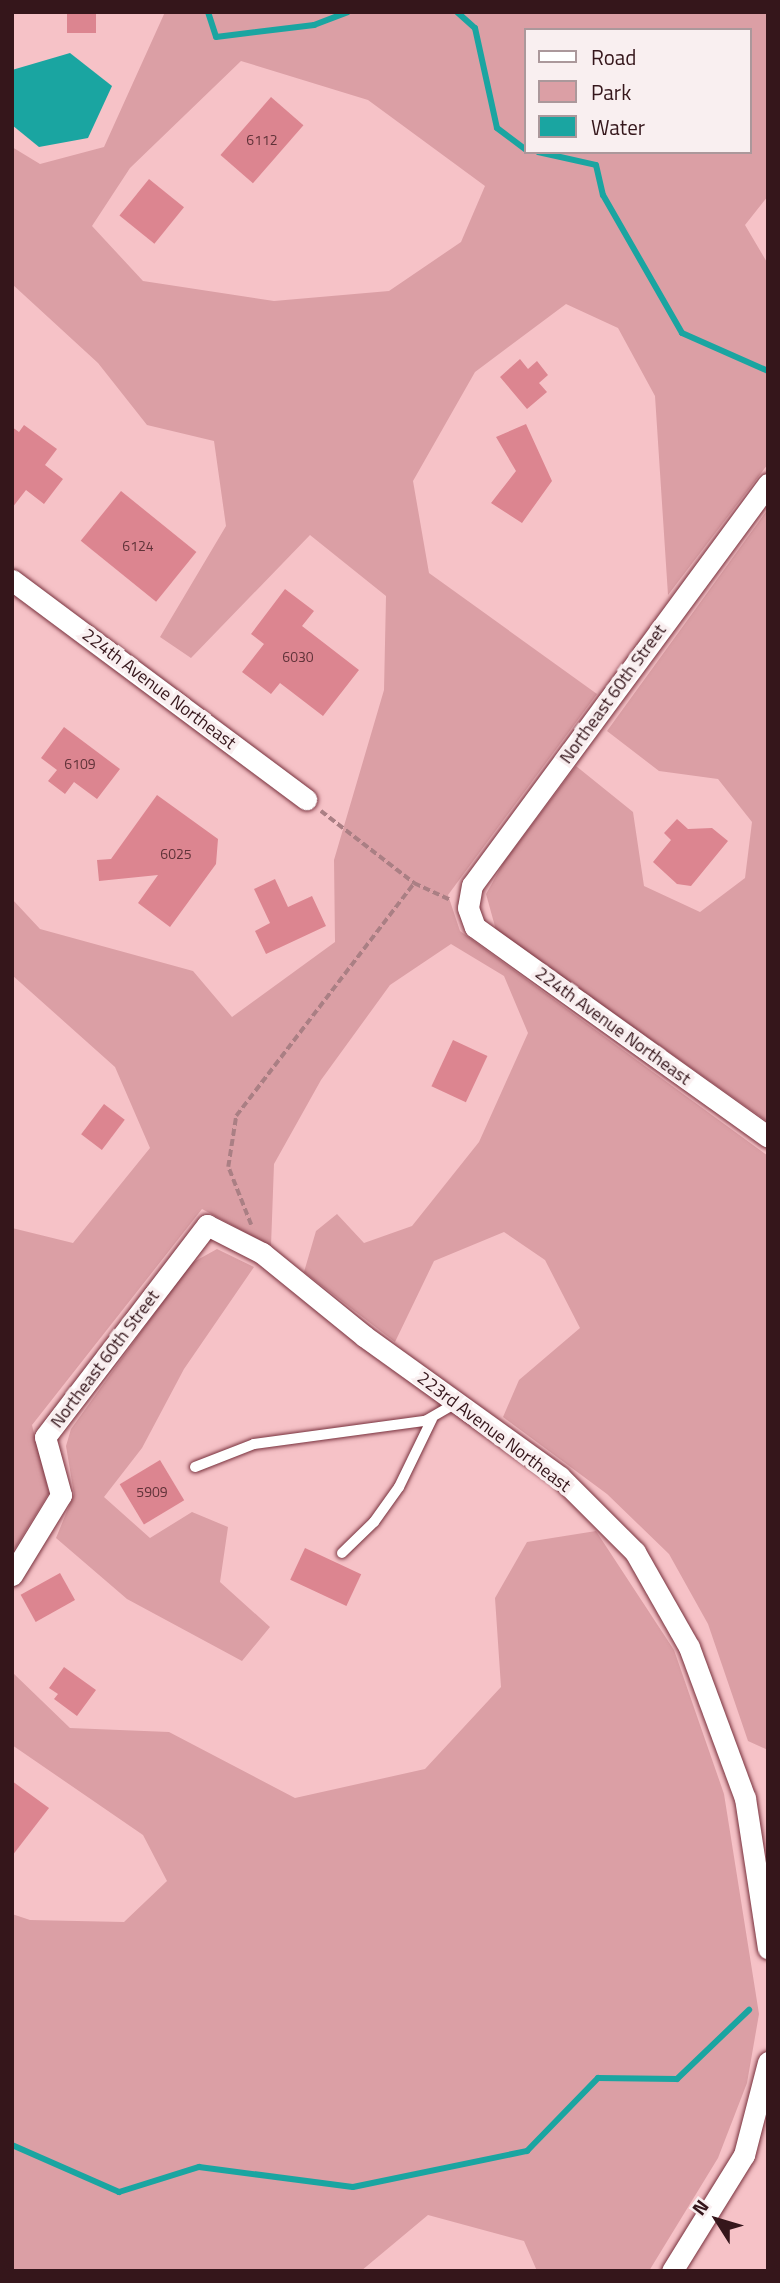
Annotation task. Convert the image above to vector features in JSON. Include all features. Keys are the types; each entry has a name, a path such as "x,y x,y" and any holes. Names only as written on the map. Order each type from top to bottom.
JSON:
{"street":[{"name":"Northeast 60th Street","path":"468,908 472,886 768,484"},
{"name":"224th Avenue Northeast","path":"12,580 306,799"},
{"name":"224th Avenue Northeast","path":"468,908 475,927 768,1137"},
{"name":"Northeast 60th Street","path":"12,1575 61,1495 45,1437 207,1225"},
{"name":"223rd Avenue Northeast","path":"207,1225 262,1253 456,1403 560,1477 635,1552 689,1647 745,1798 768,1948"},
{"path":"672,2271 744,2155 768,2062"}],"lane":[{"path":"195,1467 254,1444 432,1419 456,1403"},
{"path":"342,1553 374,1522 399,1488 432,1419"}],"path":[{"path":"306,799 414,883 468,908"},
{"path":"262,1253 228,1167 236,1116 414,883"}],"green space":[{"path":"165,12 768,12 768,196 745,225 768,264 768,464 668,595 655,396 618,328 566,304 475,372 413,481 429,573 597,694 448,895 460,931 768,1156 768,1750 748,1741 708,1624 669,1554 607,1494 503,1417 519,1380 580,1328 545,1260 504,1232 434,1261 395,1342 304,1272 316,1231 337,1214 364,1243 412,1226 479,1142 528,1033 504,976 451,944 390,985 321,1080 274,1164 271,1246 202,1209 32,1425 49,1493 12,1553 12,1228 73,1243 150,1148 115,1067 12,975 12,899 40,929 193,971 232,1017 335,942 334,860 384,690 386,596 310,535 191,658 160,637 226,526 214,441 147,425 98,363 12,284 12,147 40,164 104,147","holes":["241,61 368,100 485,186 461,242 389,291 274,301 143,281 92,226 130,168"]},
{"path":"768,509 768,1122 496,930 486,894 504,862 576,766 633,812 644,886 700,912 745,878 752,822 718,779 659,771 607,731"},
{"path":"217,1249 254,1267 184,1369 142,1448 104,1497 150,1538 192,1512 228,1527 220,1582 270,1627 242,1661 127,1599 56,1538 74,1494 66,1446 71,1429 190,1264"},
{"path":"596,1531 674,1650 724,1794 759,2014 747,2083 718,2158 649,2271 537,2271 524,2241 428,2215 361,2271 12,2271 12,1914 30,1920 124,1922 167,1881 143,1835 12,1745 12,1672 70,1728 169,1732 295,1798 425,1769 501,1687 495,1598 527,1542"}],"water":[{"path":"70,53 112,86 88,138 39,147 12,125 12,70"}],"building":[{"path":"67,12 96,12 96,33 67,33"},
{"path":"271,97 303,125 253,183 220,155"},
{"path":"149,179 184,207 154,244 119,216"},
{"path":"520,359 528,369 537,361 548,375 539,383 547,392 527,409 500,377"},
{"path":"526,424 552,481 522,523 491,503 516,471 496,437"},
{"path":"24,425 57,449 45,465 63,479 44,504 26,490 12,508 12,427 19,432"},
{"path":"121,491 196,552 156,602 81,541"},
{"path":"285,589 314,611 302,626 359,670 323,716 280,683 271,694 242,672 264,644 251,634"},
{"path":"64,727 120,769 97,799 74,782 65,794 48,781 57,770 41,758"},
{"path":"157,795 218,839 216,864 170,927 138,903 158,875 99,881 97,860 111,859"},
{"path":"677,819 688,829 712,828 728,841 691,886 677,884 653,862 671,840 664,833"},
{"path":"275,879 288,907 312,896 326,926 266,954 255,931 270,923 254,889"},
{"path":"453,1040 487,1056 466,1102 431,1086"},
{"path":"104,1104 125,1120 102,1150 81,1134"},
{"path":"160,1460 184,1500 144,1524 120,1484"},
{"path":"305,1548 361,1574 346,1606 290,1580"},
{"path":"60,1573 75,1600 36,1622 21,1595"},
{"path":"64,1667 96,1690 77,1716 54,1699 58,1694 49,1688"},
{"path":"12,1781 49,1808 12,1856"}],"waterway":[{"path":"208,12 216,37 314,25 348,12"},
{"path":"457,12 475,28 497,128 524,148"},
{"path":"547,154 596,165 603,195 682,333 768,371"},
{"path":"12,2145 119,2192 199,2167 353,2187 527,2151 598,2078 677,2079 749,2010"}]}
